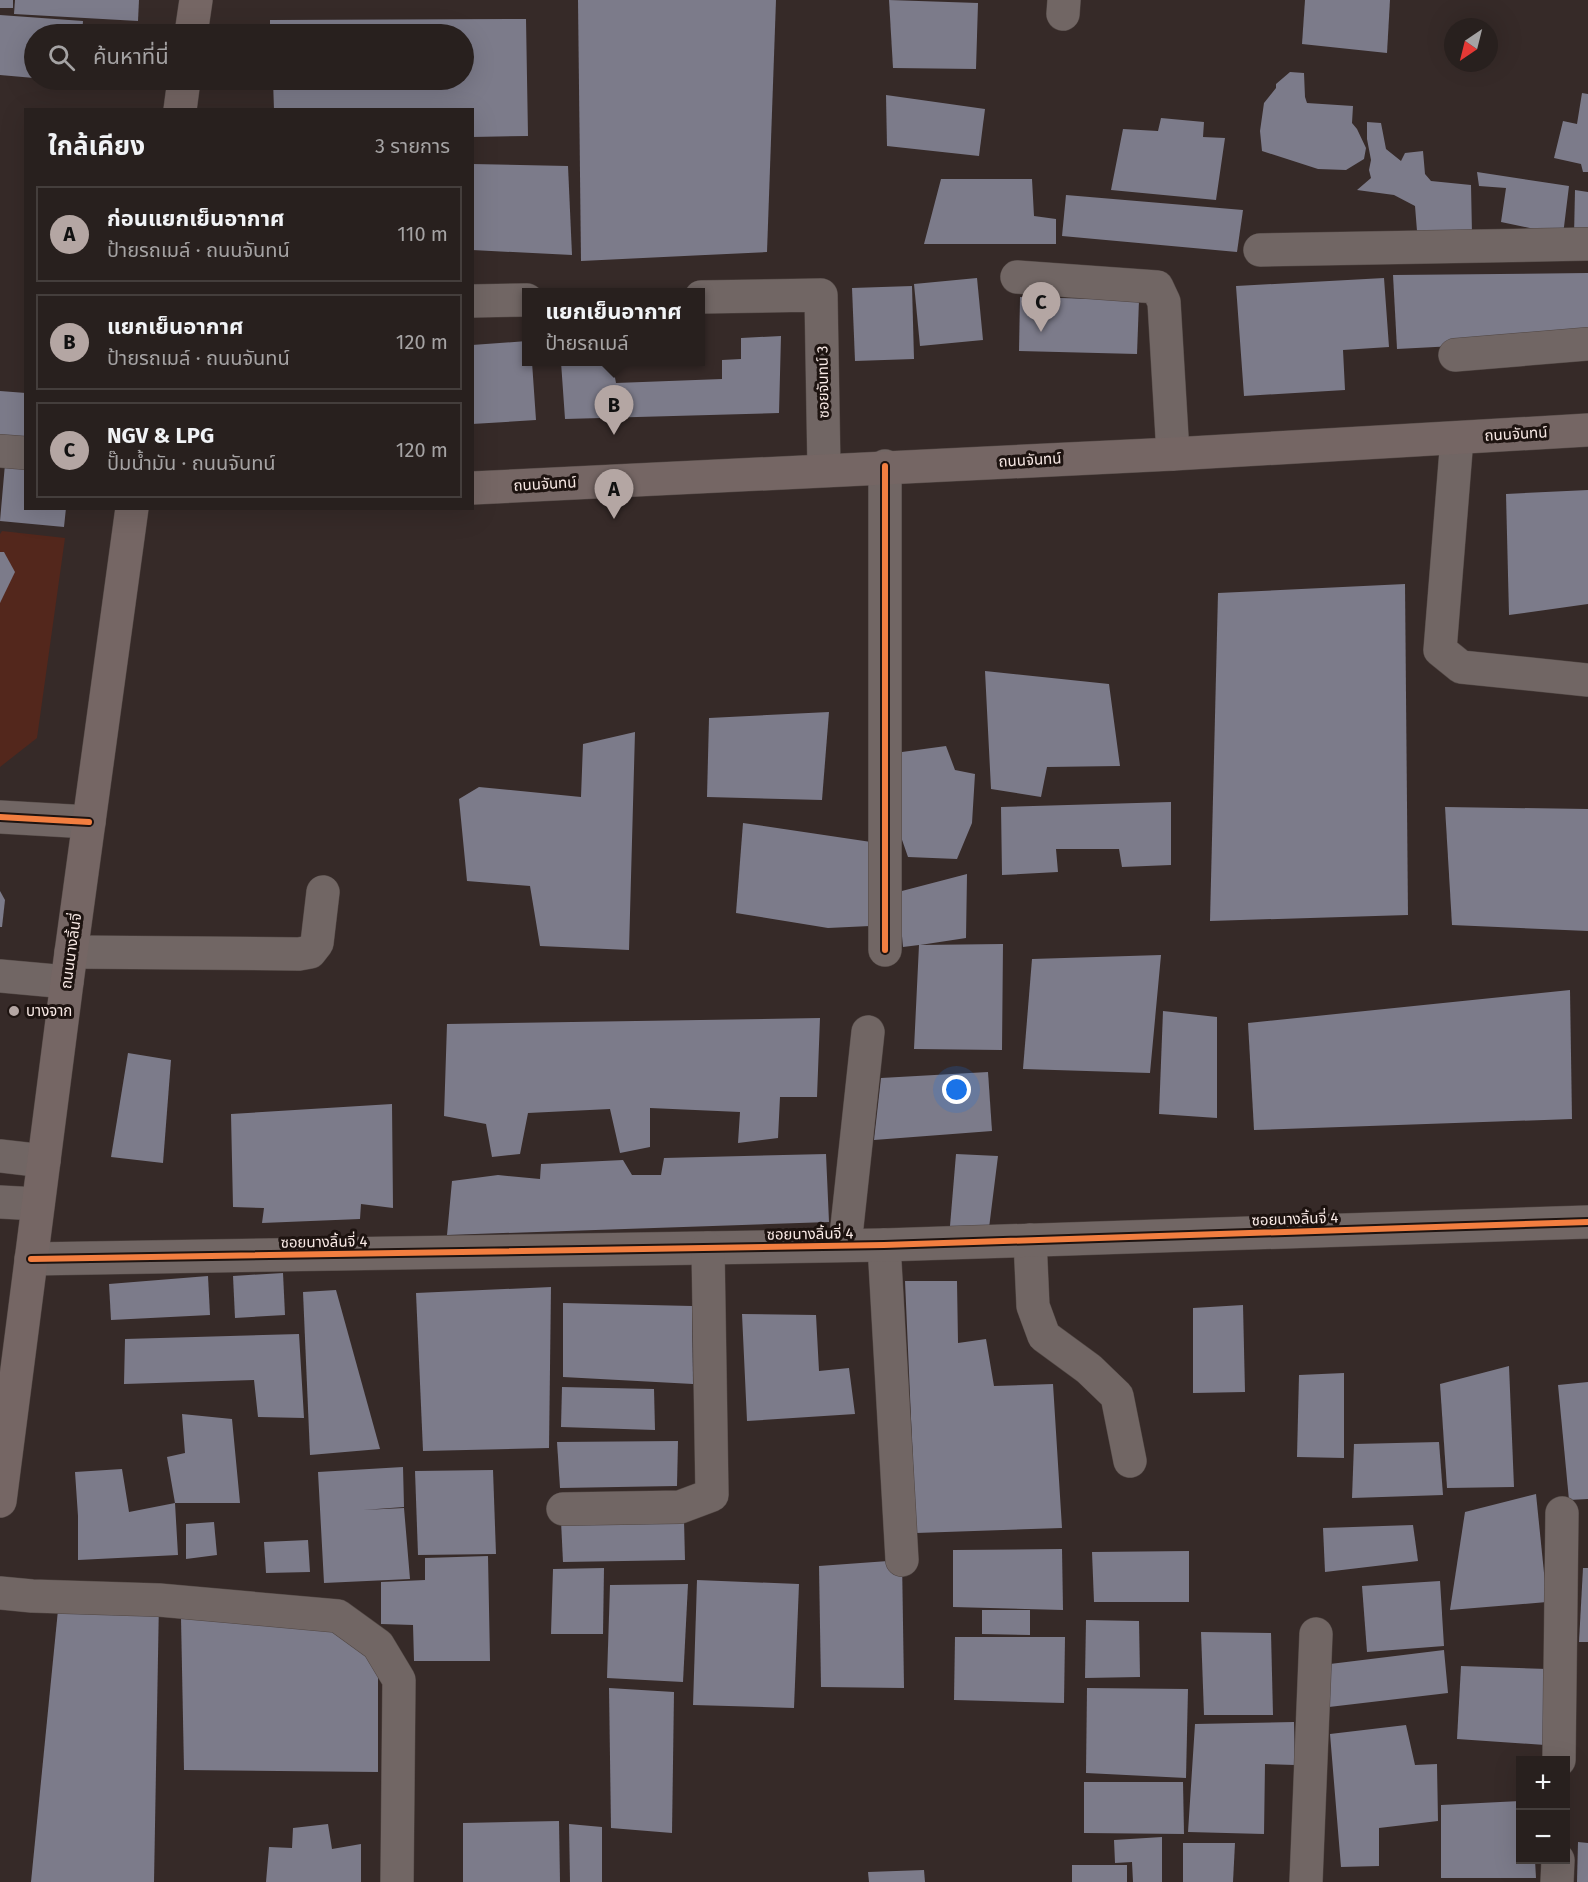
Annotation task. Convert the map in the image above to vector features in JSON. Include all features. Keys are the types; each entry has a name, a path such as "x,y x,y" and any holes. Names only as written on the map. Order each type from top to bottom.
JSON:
{"main road":[{"path":"192,24 196,0"},
{"path":"180,108 183,90"},
{"name":"ถนนจันทน์","path":"474,488 885,466 1173,454 1588,430"},
{"name":"ถนนนางลิ้นจี่","path":"0,1501 69,967 132,510"}],"street":[{"path":"1260,250 1588,244"},
{"path":"1017,277 1157,287 1164,302 1173,454"},
{"name":"ซอยจันทน์ 3","path":"705,297 821,295 824,469"},
{"path":"474,301 522,300"},
{"path":"1455,355 1588,344"},
{"path":"1456,438 1440,650 1461,667 1588,680"},
{"path":"0,451 24,453"},
{"path":"885,466 885,950"},
{"path":"0,817 89,822"},
{"path":"0,976 69,967 310,952 316,943 323,892"},
{"path":"845,1245 868,1032"},
{"path":"0,1156 44,1161"},
{"path":"0,1202 38,1204"},
{"name":"ซอยนางลิ้นจี่ 4","path":"31,1259 884,1245 1588,1222"},
{"path":"1030,1240 1033,1306 1044,1336 1089,1370 1117,1396 1130,1461"},
{"path":"884,1245 902,1560"},
{"path":"563,1509 680,1507 712,1495 708,1248"},
{"path":"1559,1756 1562,1513"},
{"path":"0,1593 159,1600 338,1616 378,1645 399,1680 397,1882"},
{"path":"1306,1882 1316,1634"},
{"path":"1557,1882 1558,1864"}],"shaded area":[{"path":"2,531 65,538 37,738 0,767 0,534"}],"building":[{"path":"0,0 13,0 13,8 0,8"},
{"path":"15,0 139,0 138,21 14,14"},
{"path":"578,0 776,0 767,252 581,261"},
{"path":"889,0 978,3 976,69 893,68"},
{"path":"1305,0 1390,0 1387,53 1302,44"},
{"path":"0,15 83,21 83,24 24,24 24,77 0,75"},
{"path":"526,19 528,136 474,137 474,108 274,108 273,90 474,90 474,24 270,24 270,20"},
{"path":"1290,72 1304,73 1307,103 1353,106 1352,123 1366,148 1364,159 1346,170 1318,169 1262,151 1260,131 1264,103 1276,88 1276,84"},
{"path":"1582,93 1588,94 1588,172 1583,172 1581,164 1554,158 1563,121 1577,124"},
{"path":"886,95 985,109 979,156 887,146"},
{"path":"1161,118 1204,122 1203,137 1225,138 1216,200 1111,190 1123,129 1158,131"},
{"path":"1367,122 1381,123 1386,149 1401,161 1405,153 1423,151 1425,174 1431,181 1471,185 1472,234 1417,231 1415,206 1394,195 1357,190 1371,178"},
{"path":"474,164 568,166 572,255 474,250"},
{"path":"1477,172 1569,186 1563,235 1501,222 1506,188 1479,186"},
{"path":"941,179 1032,179 1034,216 1056,219 1056,244 924,244"},
{"path":"1575,190 1588,192 1588,236 1574,236"},
{"path":"1066,195 1243,210 1237,252 1062,236"},
{"path":"1588,273 1588,339 1397,349 1393,275"},
{"path":"977,278 983,340 920,346 914,284"},
{"path":"1384,278 1389,347 1343,350 1345,390 1244,396 1236,286"},
{"path":"912,286 914,359 855,361 852,288"},
{"path":"1020,297 1139,300 1137,354 1019,351"},
{"path":"781,336 779,413 565,419 561,366 613,366 616,383 722,379 722,360 741,359 741,338"},
{"path":"522,341 522,366 532,366 536,420 474,424 474,345"},
{"path":"0,391 24,393 24,443 0,441"},
{"path":"5,464 24,467 24,510 66,510 64,527 0,521"},
{"path":"1588,490 1588,604 1509,615 1506,494"},
{"path":"0,552 4,552 15,572 0,603"},
{"path":"1405,584 1408,915 1210,921 1218,593"},
{"path":"985,671 1109,684 1120,766 1047,767 1041,797 991,789"},
{"path":"829,712 822,800 707,797 709,718"},
{"path":"635,732 629,950 540,946 530,886 467,881 459,799 479,787 581,797 583,744"},
{"path":"946,746 955,770 975,774 972,823 957,859 908,857 900,834 902,752"},
{"path":"1171,802 1171,865 1122,867 1119,849 1056,849 1058,872 1002,875 1001,807"},
{"path":"1445,807 1588,809 1588,931 1452,925"},
{"path":"743,823 871,842 870,926 828,928 736,913"},
{"path":"967,874 966,938 920,945 1003,944 1002,1050 914,1049 919,945 903,947 898,892"},
{"path":"0,891 5,900 2,927 0,927"},
{"path":"1161,955 1150,1073 1023,1069 1032,959"},
{"path":"1570,990 1572,1119 1254,1130 1248,1023"},
{"path":"1163,1011 1217,1017 1217,1118 1159,1114"},
{"path":"820,1018 817,1097 780,1097 778,1138 738,1143 740,1112 650,1108 650,1147 620,1153 610,1109 528,1113 520,1154 492,1157 486,1124 444,1116 447,1024"},
{"path":"128,1053 171,1060 163,1163 111,1157"},
{"path":"988,1072 992,1131 874,1140 881,1078"},
{"path":"392,1104 393,1208 361,1204 360,1219 262,1223 264,1208 233,1207 231,1114"},
{"path":"826,1154 829,1222 447,1235 452,1181 498,1175 540,1179 541,1164 623,1160 632,1175 661,1175 664,1158"},
{"path":"956,1154 998,1156 989,1228 950,1226"},
{"path":"283,1273 285,1315 235,1318 233,1276"},
{"path":"208,1276 210,1315 111,1320 109,1284"},
{"path":"905,1281 957,1281 958,1343 986,1339 994,1386 1053,1384 1062,1528 916,1533"},
{"path":"551,1287 549,1448 423,1451 416,1293"},
{"path":"336,1290 380,1449 310,1455 303,1292"},
{"path":"563,1303 692,1306 693,1384 563,1377"},
{"path":"1243,1305 1245,1392 1193,1393 1193,1308"},
{"path":"742,1314 816,1315 819,1371 849,1368 855,1414 747,1421"},
{"path":"299,1334 304,1418 258,1417 254,1380 124,1384 125,1339"},
{"path":"1509,1366 1514,1487 1447,1488 1440,1384"},
{"path":"1344,1373 1344,1458 1297,1457 1299,1375"},
{"path":"1588,1382 1588,1499 1569,1500 1558,1385"},
{"path":"562,1387 654,1389 655,1430 561,1427"},
{"path":"182,1414 232,1419 240,1503 175,1503 167,1457 185,1453"},
{"path":"678,1441 677,1486 560,1488 557,1442"},
{"path":"1439,1442 1443,1495 1352,1498 1354,1444"},
{"path":"403,1467 404,1507 363,1510 404,1508 410,1579 324,1583 318,1472"},
{"path":"122,1469 129,1512 175,1503 178,1555 78,1560 75,1472"},
{"path":"493,1470 496,1554 418,1555 415,1471"},
{"path":"1536,1494 1547,1602 1450,1610 1465,1512"},
{"path":"684,1520 685,1560 563,1562 561,1521"},
{"path":"214,1522 217,1555 186,1559 186,1524"},
{"path":"1413,1525 1418,1561 1325,1572 1323,1528"},
{"path":"308,1540 310,1572 266,1573 264,1542"},
{"path":"1062,1549 1063,1610 953,1607 953,1550"},
{"path":"1189,1551 1189,1602 1094,1602 1092,1552"},
{"path":"488,1556 490,1661 414,1661 413,1625 381,1624 381,1582 425,1580 425,1558"},
{"path":"902,1560 904,1688 821,1687 819,1566"},
{"path":"604,1568 603,1634 551,1634 553,1569"},
{"path":"1583,1568 1588,1568 1588,1642 1579,1642"},
{"path":"697,1580 799,1584 794,1708 693,1705"},
{"path":"1440,1581 1444,1646 1367,1652 1362,1586"},
{"path":"688,1584 683,1682 607,1678 610,1585"},
{"path":"159,1600 154,1882 31,1882 58,1610"},
{"path":"982,1610 1030,1610 1030,1635 982,1634"},
{"path":"181,1618 333,1627 378,1645 378,1772 184,1770"},
{"path":"1086,1620 1139,1621 1140,1677 1085,1678"},
{"path":"1201,1632 1271,1633 1273,1715 1204,1715"},
{"path":"955,1637 1065,1637 1064,1703 954,1700"},
{"path":"1444,1650 1448,1693 1329,1707 1330,1664"},
{"path":"1461,1666 1547,1669 1545,1745 1457,1739"},
{"path":"609,1688 674,1692 672,1833 611,1828"},
{"path":"1087,1688 1188,1689 1186,1778 1086,1773"},
{"path":"1294,1722 1295,1765 1265,1764 1264,1834 1188,1832 1195,1724"},
{"path":"1406,1725 1415,1765 1437,1764 1438,1821 1379,1828 1379,1866 1341,1867 1330,1734"},
{"path":"1084,1782 1183,1782 1184,1834 1084,1833"},
{"path":"1516,1801 1516,1864 1535,1864 1536,1878 1441,1878 1441,1805"},
{"path":"559,1821 560,1882 463,1882 463,1823"},
{"path":"328,1824 332,1849 361,1844 361,1882 266,1882 269,1847 292,1848 293,1828"},
{"path":"569,1824 602,1827 602,1882 570,1882"},
{"path":"1162,1837 1162,1882 1133,1882 1132,1862 1115,1863 1114,1840"},
{"path":"1578,1842 1588,1843 1588,1882 1577,1882"},
{"path":"1183,1843 1235,1843 1233,1882 1183,1882"},
{"path":"1072,1865 1127,1865 1127,1882 1072,1882"},
{"path":"924,1870 925,1882 869,1882 868,1872"}],"cycle path":[{"path":"885,466 885,950"},
{"path":"0,817 89,822"},
{"path":"31,1259 884,1245 1588,1222"}],"place":[{"name":"NGV & LPG","path":"1041,332"},
{"name":"แยกเย็นอากาศ","path":"614,435"},
{"name":"ก่อนแยกเย็นอากาศ","path":"614,519"},
{"name":"บางจาก","path":"14,1011"}]}
